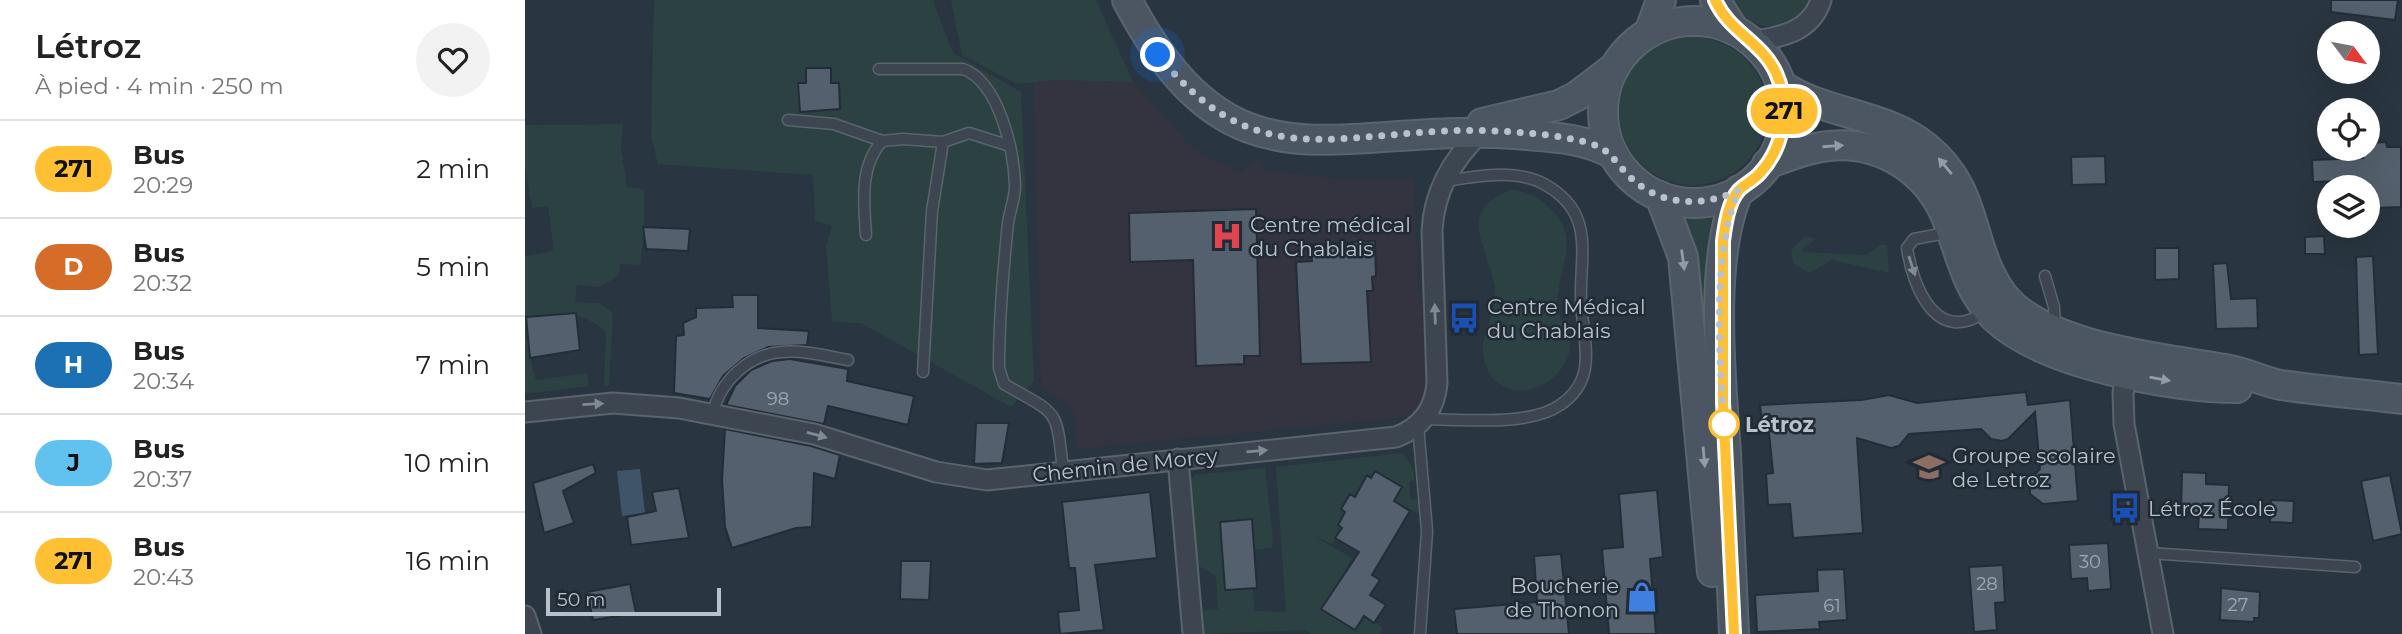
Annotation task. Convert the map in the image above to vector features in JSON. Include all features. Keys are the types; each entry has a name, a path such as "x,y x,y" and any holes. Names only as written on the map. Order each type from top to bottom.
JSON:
{"main road":[{"path":"1127,0 1158,55 1181,83 1216,112 1250,129 1276,137 1313,142 1452,131 1481,132 1577,140 1613,154"},
{"path":"1649,33 1661,0"},
{"path":"1715,0 1743,36 1766,57 1781,86 1784,102 1781,134 1767,164 1739,190 1724,197 1692,202 1660,196 1638,183 1613,154 1607,140 1603,110 1609,80 1625,53 1649,33 1677,22 1691,21 1743,36"},
{"path":"1452,131 1559,105 1577,96 1615,67"},
{"path":"1781,86 1814,103 1914,137 1949,170 1965,197 1963,270 1996,304 2021,338 2052,342 2129,363 2241,372 2278,384 2402,399"},
{"path":"1767,164 1826,146 1853,146 1881,152 1905,165 1926,183 1941,206 1963,229"},
{"path":"1734,634 1723,402 1721,275 1725,228 1739,190"},
{"path":"1660,196 1676,232 1683,257 1703,451 1716,634"}],"street":[{"path":"1743,36 1799,30 1813,17 1821,0"},
{"path":"1421,422 1432,405 1437,383 1432,231 1436,200 1454,162 1481,132"},
{"path":"2129,363 2124,424 2163,634"},
{"name":"Chemin de Morcy","path":"525,412 613,403 657,405 814,434 955,477 988,480 1388,439 1404,434 1421,422"},
{"path":"1178,459 1193,634"},
{"path":"525,616 531,634"}],"lane":[{"path":"879,69 963,69 975,73 986,84 1010,146 1015,189 1009,220 999,368 1004,384 1044,404 1057,420 1063,471"},
{"path":"788,120 834,124 882,141 903,139 943,142 969,133 1010,146"},
{"path":"866,235 866,173 872,152 882,141"},
{"path":"923,372 932,211 943,142"},
{"path":"1420,634 1427,531 1421,422 1514,418 1549,412 1576,391 1588,360 1581,301 1584,239 1575,214 1566,202 1545,185 1519,176 1444,181"},
{"path":"1963,229 1914,239 1907,248 1925,304 1934,314 1951,320 1971,319 1996,304"},
{"path":"2045,276 2054,307 2052,342"},
{"path":"713,414 730,377 744,366 779,352 800,351 848,359"},
{"path":"2149,553 2355,567"}],"shaded area":[{"name":"Centre médical du Chablais","path":"1034,82 1133,82 1193,149 1240,172 1259,158 1267,171 1333,178 1414,179 1418,292 1423,293 1425,387 1418,408 1398,418 1077,449 1075,415 1067,403 1041,387"},
{"path":"640,469 645,513 622,516 617,471"}],"green space":[{"path":"654,0 933,0 953,53 1021,92 1034,381 1011,407 861,323 832,322 826,247 832,226 815,221 813,175 658,164 651,137"},
{"path":"951,0 1096,0 1133,82 1055,80 1017,84 962,55"},
{"path":"1728,0 1813,0 1800,18 1781,26 1770,26 1760,25 1742,16"},
{"path":"1693,37 1721,42 1746,58 1762,83 1767,111 1762,139 1746,164 1721,180 1693,185 1665,180 1640,164 1624,139 1619,111 1624,83 1640,58 1665,42"},
{"path":"623,124 621,149 627,187 644,189 644,235 640,265 620,264 619,275 600,287 577,285 575,302 599,303 613,313 609,385 604,386 606,333 597,325 569,314 527,317 530,358 536,380 587,373 589,386 525,394 525,256 554,251 548,206 532,208 525,170 525,125"},
{"path":"1512,190 1526,192 1541,201 1557,215 1563,227 1566,250 1557,308 1570,343 1570,352 1557,374 1533,389 1519,390 1507,388 1496,381 1487,369 1483,353 1485,335 1494,307 1495,290 1479,226 1482,212 1492,200"},
{"path":"1717,217 1704,380 1680,218"},
{"path":"1804,237 1817,238 1802,249 1803,252 1867,255 1880,245 1887,245 1889,273 1832,260 1810,273 1793,264 1791,251"},
{"path":"1403,453 1414,471 1414,480 1409,482 1411,499 1418,500 1419,514 1394,501 1402,487 1376,471 1371,478 1367,476 1355,497 1349,494 1345,511 1350,514 1332,544 1312,535 1352,558 1336,587 1383,629 1380,634 1311,634 1305,630 1204,634 1200,611 1218,609 1216,576 1197,565 1188,485 1195,475 1265,468 1273,538 1272,548 1252,550 1254,611 1286,612 1276,467"}],"building":[{"path":"2331,0 2398,0 2395,20 2331,12"},
{"path":"806,68 831,68 831,83 839,83 840,109 800,112 798,83 806,83"},
{"path":"2380,142 2386,142 2387,147 2401,147 2401,207 2380,208 2380,175 2317,175 2317,182 2313,182 2312,160 2380,161"},
{"path":"2105,156 2106,184 2072,185 2071,157"},
{"path":"1256,209 1260,356 1244,356 1244,364 1196,366 1193,260 1130,262 1129,213"},
{"path":"643,227 690,229 688,251 646,249"},
{"path":"2305,237 2324,238 2325,254 2305,254"},
{"path":"1375,241 1376,276 1372,277 1373,291 1367,291 1371,362 1301,364 1296,262 1312,261 1311,245"},
{"path":"2155,248 2179,248 2179,279 2155,280"},
{"path":"2373,256 2378,354 2359,355 2356,257"},
{"path":"2227,263 2231,299 2257,298 2258,328 2216,329 2213,264"},
{"path":"732,295 758,295 758,328 809,331 807,345 768,347 744,358 723,376 710,399 674,393 676,336 684,335 683,323 696,317 696,308 733,307"},
{"path":"576,313 580,350 530,358 526,317"},
{"path":"790,359 848,369 847,381 914,396 908,425 828,406 824,424 726,405 735,386 751,370 772,361"},
{"path":"2026,392 2028,405 2070,400 2078,501 2043,504 2030,494 2030,479 2040,469 2035,412 2008,439 2002,441 1991,439 1981,429 1909,434 1899,446 1891,448 1857,438 1863,533 1793,538 1790,504 1768,505 1766,474 1773,473 1769,433 1763,433 1760,405 1861,400 1889,395 1917,403"},
{"path":"976,423 1009,423 1002,463 974,464"},
{"path":"725,429 811,446 840,455 835,479 814,473 812,527 796,528 732,548 725,527 722,480"},
{"path":"593,464 596,473 563,491 574,523 544,533 533,483"},
{"path":"1375,471 1402,487 1394,501 1410,511 1372,575 1380,580 1370,595 1386,605 1374,623 1364,616 1355,630 1321,609 1359,552 1335,538 1342,528 1338,525 1345,512 1341,509 1350,494 1355,497 1367,475 1371,478"},
{"path":"2182,472 2206,473 2206,484 2229,485 2228,530 2198,529 2199,513 2181,512"},
{"path":"2390,475 2402,534 2373,541 2361,481"},
{"path":"679,488 689,538 631,545 627,517 656,511 652,492"},
{"path":"1657,490 1663,557 1650,559 1656,634 1609,634 1602,549 1623,547 1619,494"},
{"path":"1150,492 1157,558 1095,565 1104,630 1060,634 1058,612 1079,610 1075,568 1069,568 1062,502"},
{"path":"2271,500 2294,501 2293,523 2270,522"},
{"path":"1252,519 1257,588 1225,590 1220,522"},
{"path":"2108,543 2111,589 2088,591 2087,578 2071,579 2069,545"},
{"path":"1561,554 1569,634 1457,634 1454,609 1537,602 1534,556"},
{"path":"901,561 931,561 929,600 900,599"},
{"path":"2003,565 2005,602 1995,603 1997,630 1974,632 1969,567"},
{"path":"1844,569 1847,620 1819,622 1820,629 1757,632 1755,595 1818,591 1817,570"},
{"path":"630,584 636,613 593,620 587,592"},
{"path":"2221,588 2260,592 2259,618 2254,618 2254,622 2220,620"}],"bus line":[{"name":"271","path":"1715,0 1734,30 1766,57 1777,75 1784,102 1784,118 1776,150 1759,174 1739,190 1729,212 1723,241 1723,402 1734,634"}],"place":[{"name":"Centre médical du Chablais","path":"1227,236"},
{"name":"Centre Médical du Chablais","path":"1464,318"},
{"name":"Létroz","path":"1724,424"},
{"name":"Groupe scolaire de Letroz","path":"1929,467"},
{"name":"Létroz École","path":"2125,508"},
{"name":"Boucherie de Thonon","path":"1642,597"}],"route":[{"path":"1158,55 1181,83 1216,112 1276,137 1313,142 1452,131 1577,140 1591,143 1613,154 1638,183 1660,196 1676,201 1708,201 1739,190 1729,212 1722,253 1724,429 1724,424"}]}
